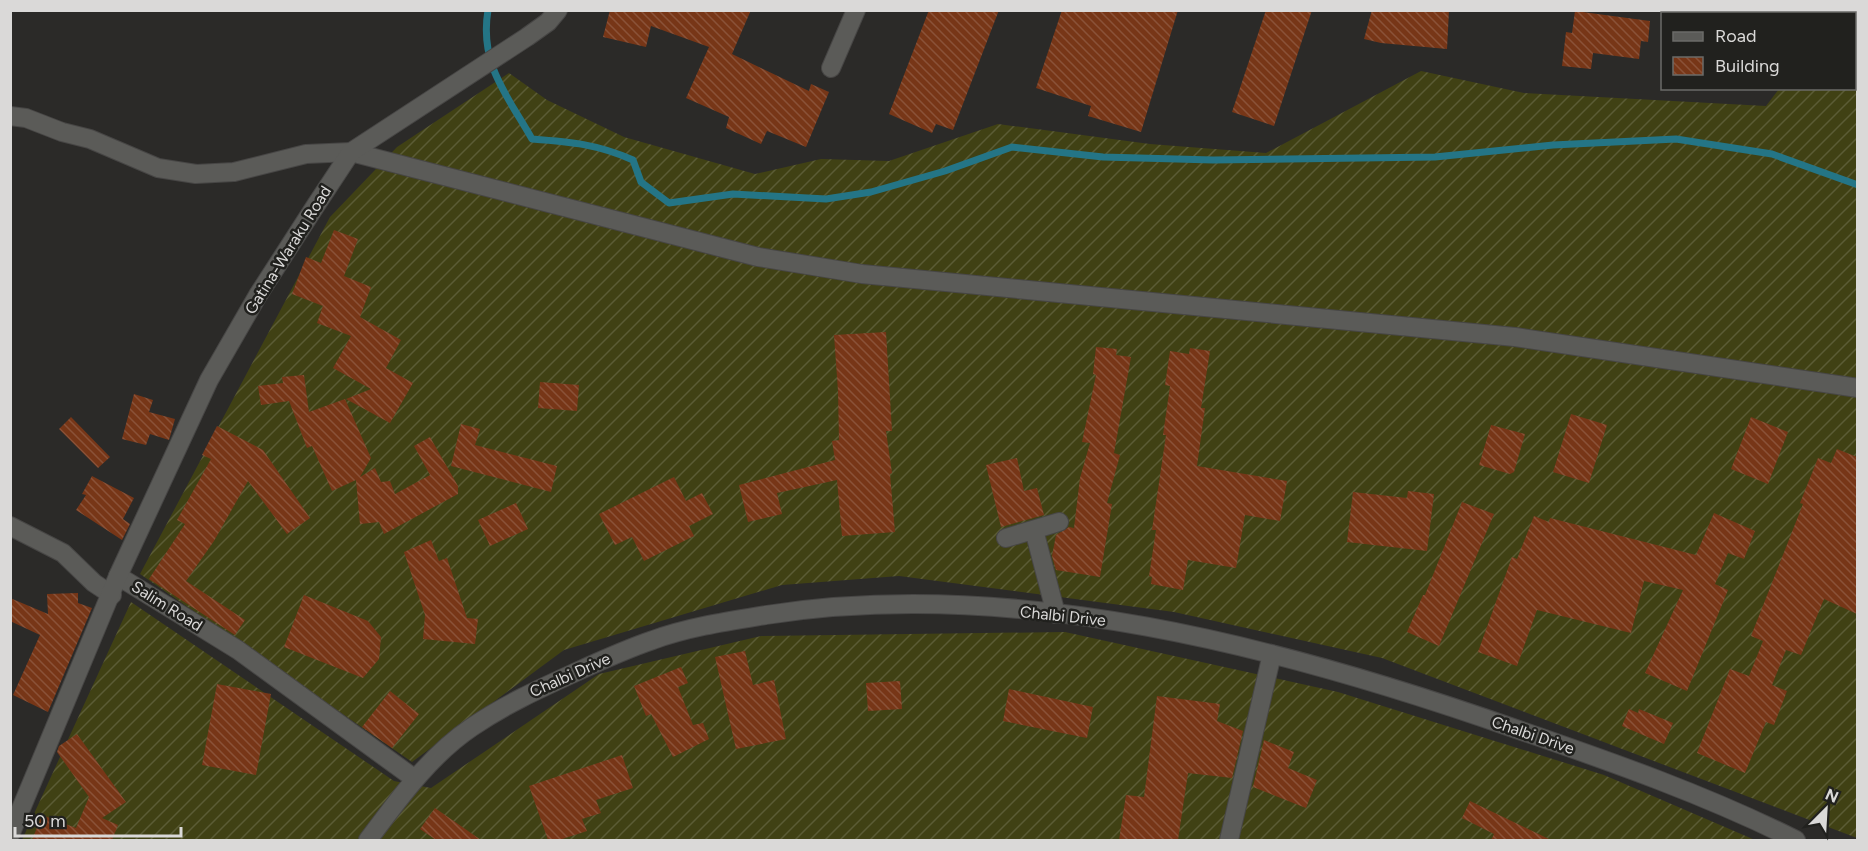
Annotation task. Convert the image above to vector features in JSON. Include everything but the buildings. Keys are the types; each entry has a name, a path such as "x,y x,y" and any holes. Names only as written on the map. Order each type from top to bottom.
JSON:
{"street":[{"name":"Gatina-Waraku Road","path":"118,576 209,380 258,295 351,152 465,75 527,37 548,22 558,10"},
{"path":"831,68 856,10"},
{"path":"10,116 26,118 62,132 90,139 158,168 196,174 234,172 306,154 351,152 758,257 850,272 1515,336 1857,388"},
{"path":"1006,538 1059,522"},
{"path":"10,526 63,553 94,583 112,595"},
{"path":"1034,530 1056,614"},
{"name":"Salim Road","path":"10,835 118,576 238,650 415,779"},
{"name":"Chalbi Drive","path":"368,840 415,779 468,729 520,697 655,639 735,620 818,608 927,606 1056,614 1130,623 1272,654 1374,681 1637,771 1742,813 1797,840"},
{"path":"1229,840 1272,654"}],"shaded area":[{"path":"1857,11 1857,838 1382,658 1174,612 899,576 782,585 564,650 412,762 140,574 330,217 397,147 509,73 547,100 624,137 755,174 821,159 889,161 998,124 1150,144 1266,153 1421,71 1524,93 1766,106 1778,90 1856,90 1856,12 1824,12"},
{"path":"131,602 394,781 431,788 599,674 761,636 1065,632 1338,692 1604,775 1755,840 22,840"}],"waterway":[{"path":"488,10 486,29 491,63 505,93 532,139 584,145 608,150 633,160 641,182 669,203 733,194 826,199 871,192 945,171 1012,147 1103,157 1213,160 1435,157 1553,145 1676,139 1772,154 1858,185"}]}
